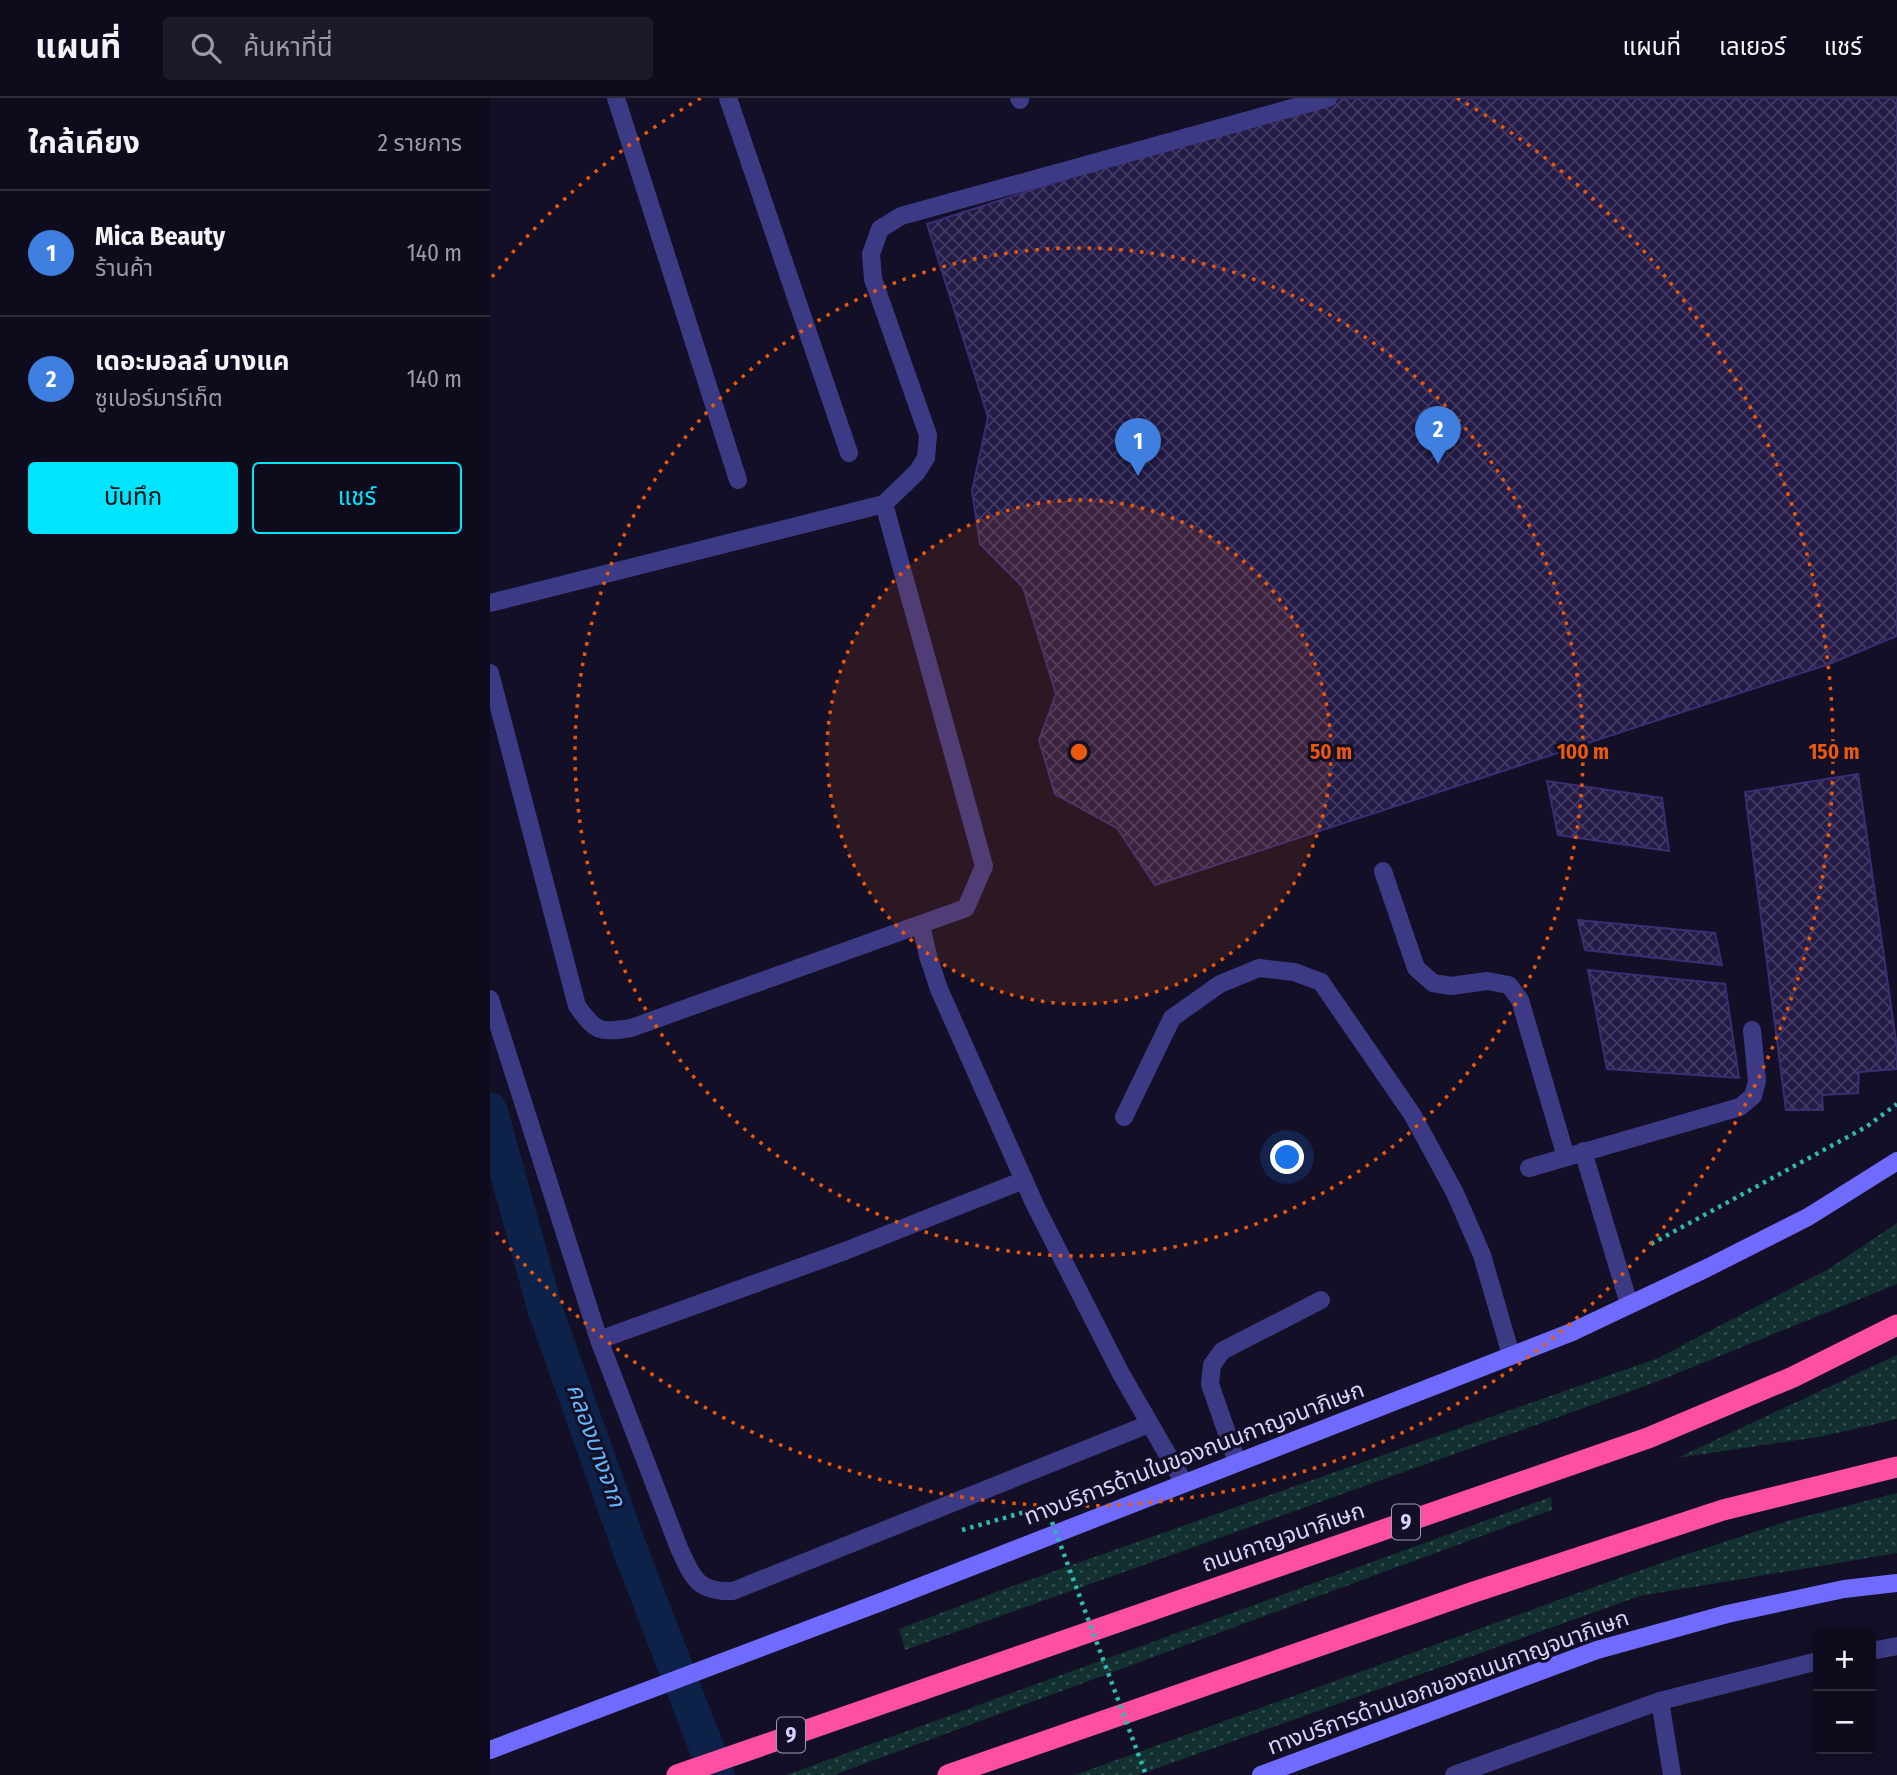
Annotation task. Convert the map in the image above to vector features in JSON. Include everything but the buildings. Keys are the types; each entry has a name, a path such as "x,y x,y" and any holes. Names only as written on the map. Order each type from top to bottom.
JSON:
{"highway":[{"name":"ถนนกาญจนาภิเษก","path":"677,1775 1648,1438 1793,1377 1897,1325"},
{"path":"948,1775 1471,1593 1710,1515 1897,1467"}],"main road":[{"name":"ทางบริการด้านในของถนนกาญจนาภิเษก","path":"490,1750 881,1602 1572,1332 1808,1217 1897,1161"},
{"name":"ทางบริการด้านนอกของถนนกาญจนาภิเษก","path":"1273,1773 1597,1650 1727,1614 1844,1589 1897,1583"}],"street":[{"path":"616,98 738,480"},
{"path":"728,98 849,453"},
{"path":"490,603 884,504 917,472 926,458 928,435 873,279 871,254 880,229 901,216 1328,98"},
{"path":"490,673 576,1006 592,1027 609,1031 631,1028 966,908 984,866 884,504"},
{"path":"1383,870 1416,968 1433,983 1451,986 1488,981 1509,985 1520,1000 1566,1157"},
{"path":"920,925 939,989 1024,1180 1120,1372 1184,1483"},
{"path":"1124,1117 1172,1018 1220,984 1259,968 1294,972 1321,982 1412,1114 1455,1193 1482,1255 1511,1355"},
{"path":"490,999 599,1340 690,1572 700,1585 715,1591 733,1591 1149,1424"},
{"path":"1529,1167 1740,1107 1753,1096 1757,1081 1752,1030"},
{"path":"1583,1151 1629,1304"},
{"path":"599,1340 845,1251 1024,1180"},
{"path":"1237,1462 1210,1384 1212,1365 1222,1351 1321,1300"},
{"path":"1876,1650 1897,1646"},
{"path":"1454,1775 1660,1701 1813,1662"},
{"path":"1660,1701 1672,1775"}],"path":[{"path":"1651,1244 1866,1127 1897,1104"},
{"path":"962,1530 1046,1506 1146,1775"}],"green space":[{"path":"1897,1223 1897,1284 1651,1384 905,1650 899,1629 1004,1589 1658,1358 1830,1268"},
{"path":"1897,1355 1897,1419 1824,1436 1677,1458"},
{"path":"1897,1493 1897,1553 1640,1596 1138,1775 1075,1775 1672,1559 1788,1521"},
{"path":"1551,1497 1552,1510 834,1775 786,1775"}],"waterway":[{"name":"คลองบางจาก","path":"490,1110 545,1309 631,1552 717,1775"}],"place":[{"name":"เดอะมอลล์ บางแค","path":"1438,464"},
{"name":"Mica Beauty","path":"1138,476"}]}
